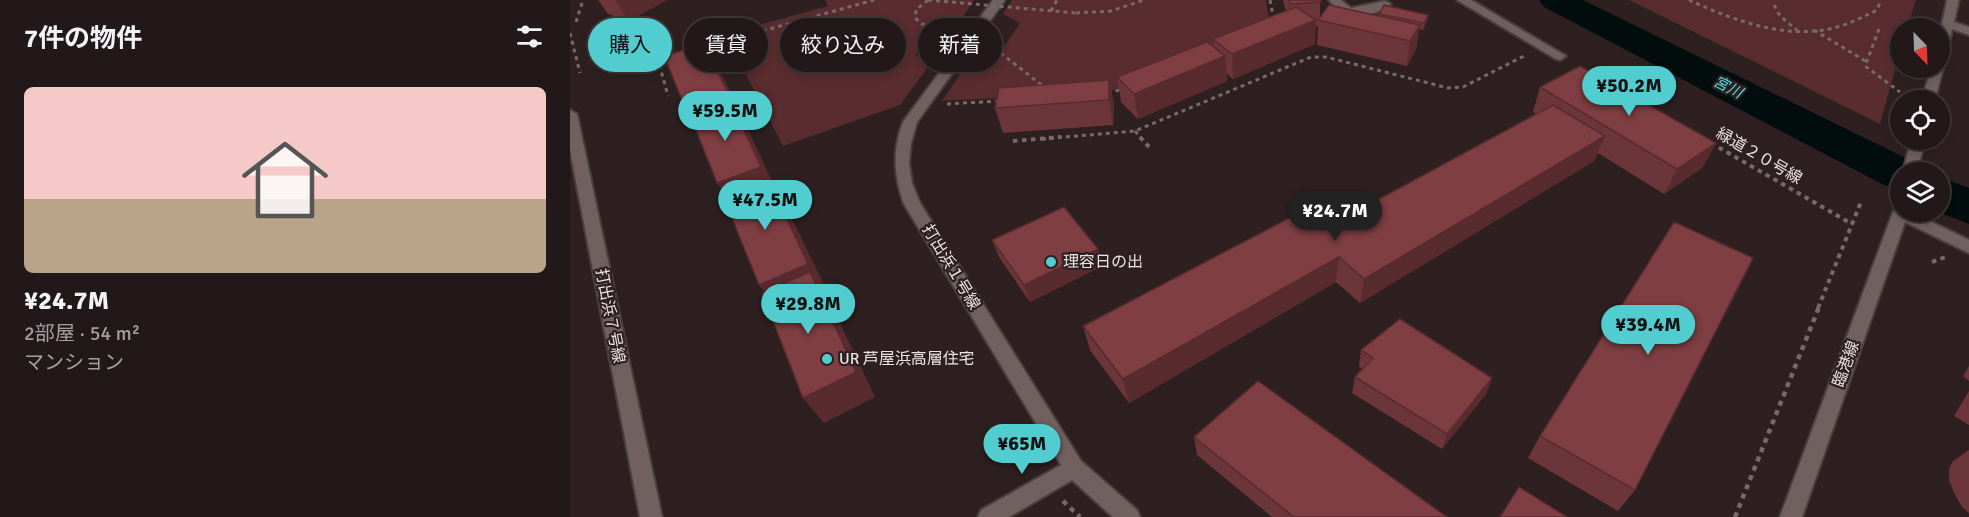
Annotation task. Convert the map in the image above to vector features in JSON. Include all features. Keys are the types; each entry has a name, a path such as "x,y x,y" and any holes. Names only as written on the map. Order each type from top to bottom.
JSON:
{"street":[{"name":"打出浜１号線","path":"986,18 999,0"},
{"path":"1335,0 1343,10 1356,12 1386,1"},
{"path":"1462,0 1560,56"},
{"path":"1950,18 1953,0"},
{"path":"1950,24 1969,31"},
{"name":"打出浜１号線","path":"947,72 910,122 904,137 901,154 905,188 912,204 1074,468 1129,517"},
{"name":"打出浜７号線","path":"570,114 651,517"},
{"name":"臨港線","path":"1791,517 1897,222"},
{"path":"1920,222 1969,247"},
{"path":"989,517 1074,468"}],"path":[{"path":"576,22 578,10 584,0"},
{"path":"768,30 874,0"},
{"path":"923,0 1100,14 1125,9 1144,0"},
{"path":"918,23 914,16 921,5 928,0"},
{"path":"1051,11 1057,0"},
{"path":"1270,0 1275,27"},
{"path":"1689,0 1718,14 1753,26 1798,31 1831,28 1854,21 1878,10 1881,0"},
{"path":"1774,5 1780,16 1798,31"},
{"path":"1879,29 1865,66 1897,90"},
{"path":"1814,30 1867,62"},
{"path":"570,33 580,73"},
{"path":"1013,141 1135,131 1311,57 1326,57 1448,88 1463,87 1543,46"},
{"path":"1002,54 1049,91"},
{"path":"662,72 668,96"},
{"path":"1106,95 1127,87"},
{"path":"922,106 1002,101"},
{"path":"1135,131 1151,149"},
{"name":"緑道２０号線","path":"1711,143 1852,224"},
{"path":"1735,517 1861,202"},
{"path":"1058,497 1080,517"}],"shaded area":[{"path":"825,0 974,0 962,18 918,18 918,51 915,55 918,56 918,72 924,72 900,105 783,146 745,72 768,72 768,23 780,19 780,72 906,72 906,18 785,18 828,6"},
{"path":"1012,0 1266,0 1270,26 1106,93 942,101 962,72 1002,72 1002,48 1020,23 1003,14"},
{"path":"1629,0 1916,0 1910,18 1890,18 1890,78 1893,78 1880,124"}],"building":[{"path":"1289,0 1320,0 1321,2 1290,4"},
{"path":"1329,5 1420,25 1410,41 1318,20"},
{"path":"1384,5 1428,15 1424,23 1379,14"},
{"path":"1296,7 1316,20 1232,54 1213,39"},
{"path":"1207,42 1225,56 1134,94 1117,77"},
{"path":"684,50 684,72 718,72 730,97 687,112 671,72 672,54"},
{"path":"1580,66 1716,143 1677,169 1540,87"},
{"path":"1109,80 1109,100 995,108 999,88"},
{"path":"731,102 761,167 717,183 690,115"},
{"path":"1553,105 1605,136 1364,279 1339,257 1123,379 1083,326 1301,212 1322,230"},
{"path":"768,178 808,264 759,285 723,196"},
{"path":"1064,207 1098,249 1024,285 992,240"},
{"path":"1674,222 1753,258 1635,490 1540,436"},
{"path":"810,272 856,372 803,398 762,293"},
{"path":"1400,319 1492,378 1447,434 1355,377 1373,358 1361,350"},
{"path":"1258,381 1447,517 1294,517 1194,437"},
{"path":"1519,487 1567,517 1500,517"}],"waterway":[{"name":"宮川","path":"1556,0 1890,169"},
{"name":"宮川","path":"1950,198 1969,208"}],"place":[{"name":"理容日の出","path":"1051,262"},
{"name":"UR 芦屋浜高層住宅","path":"827,359"}]}
